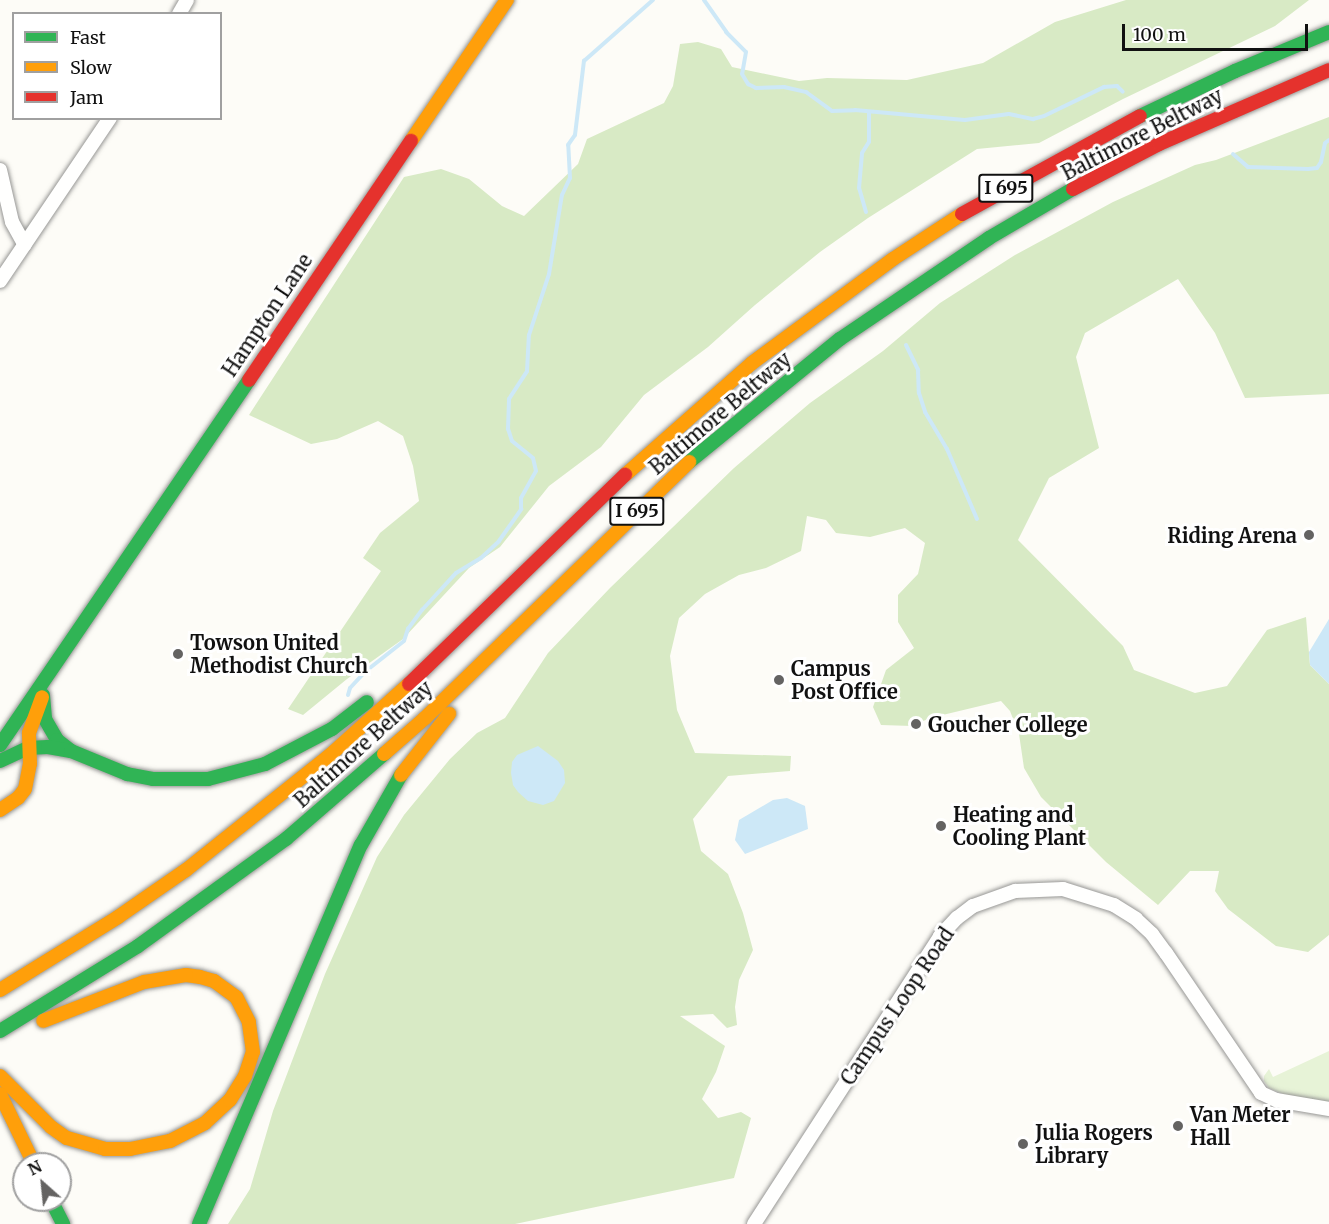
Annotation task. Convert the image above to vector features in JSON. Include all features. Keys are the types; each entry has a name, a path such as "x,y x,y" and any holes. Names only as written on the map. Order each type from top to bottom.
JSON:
{"main road":[{"name":"Hampton Lane","path":"0,745 507,0"},
{"name":"Baltimore Beltway","path":"0,990 118,917 186,870 329,756 407,686 657,444 752,363 893,259 970,209 1143,114 1235,71 1329,32"},
{"name":"Baltimore Beltway","path":"0,1031 138,946 286,839 425,718 680,470 766,397 840,339 912,288 989,238 1149,150 1248,103 1329,70"},
{"path":"434,640 657,444"},
{"path":"199,1224 342,888 382,807 431,734 563,583"},
{"name":"Hampton Lane","path":"0,810 18,798 25,789 30,764 28,748 31,725 62,654"},
{"path":"0,761 28,748 48,747 71,751 136,776 153,779 208,779 265,764 298,748 332,729 377,692"},
{"path":"43,694 45,720 57,740 71,751"},
{"path":"0,1038 111,993 144,982 186,975 214,981 227,989 240,1003 249,1022 253,1052 245,1076 230,1100 205,1123 170,1141 130,1149 86,1145 67,1138 6,1094"},
{"path":"0,1076 29,1152"}],"street":[{"path":"0,281 109,120"},
{"path":"0,170 12,222 25,245"},
{"name":"Campus Loop Road","path":"754,1224 940,936 957,918 973,906 1015,891 1040,888 1072,891 1114,905 1136,919 1152,934 1166,953 1261,1093 1276,1100 1329,1109"}],"green space":[{"path":"1126,0 1309,0 1275,26 1123,99 1039,143 977,149 868,218 820,252 708,347 644,395 601,447 549,486 500,547 469,568 403,639 347,679 303,715 288,709 381,571 363,558 380,533 419,501 413,466 403,436 378,421 337,439 311,444 249,415 404,177 441,169 469,179 502,206 524,216 578,164 587,139 664,103 673,86 680,44 698,42 721,49 732,67 799,81 827,78 907,80 983,63 1055,22"},
{"path":"1329,117 1329,394 1245,398 1215,333 1178,279 1085,333 1076,357 1099,448 1049,478 1018,540 1123,646 1134,670 1195,693 1227,686 1267,630 1306,617 1310,665 1329,684 1329,935 1308,952 1276,946 1228,909 1215,891 1219,871 1190,871 1158,905 1106,862 1041,797 1024,768 1019,734 1010,711 1001,701 930,718 912,726 881,725 873,707 886,670 914,648 898,622 898,595 918,574 925,543 905,528 870,537 836,533 826,520 807,516 801,551 766,568 739,575 705,594 679,618 670,656 677,710 695,753 791,756 790,771 728,776 693,819 701,851 728,874 743,913 753,950 739,980 735,1007 737,1025 727,1028 713,1014 680,1016 725,1046 716,1072 702,1099 718,1118 741,1112 751,1118 734,1178 515,1224 228,1224 250,1189 273,1111 325,974 377,857 404,815 450,759 477,733 505,718 548,653 610,588 734,468 810,403 883,351 940,303 1015,255 1113,202 1195,165 1216,160"},
{"path":"1329,1051 1329,1103 1283,1094 1269,1088 1264,1081 1264,1076 1269,1069 1273,1077"}],"water":[{"path":"1329,619 1329,684 1310,665 1309,652"},
{"path":"538,746 558,761 564,770 565,783 554,801 543,805 528,801 518,792 513,785 511,773 512,762 517,755"},
{"path":"787,798 805,806 808,829 745,854 735,840 739,820 773,800"}],"waterway":[{"path":"348,695 350,688 366,671 404,641 408,629 422,610 456,573 481,558 499,541 521,509 521,498 536,471 533,458 512,441 508,429 509,399 527,371 529,335 549,274 562,195 570,178 568,145 575,135 584,61 653,0"},
{"path":"704,0 726,32 746,52 742,74 748,84 756,88 784,87 806,92 832,111 855,110 965,120 1009,114 1033,119 1104,87 1117,86 1123,92"},
{"path":"866,212 859,188 862,153 869,142 869,112"},
{"path":"1233,154 1248,167 1317,168 1321,162 1325,143 1329,140"},
{"path":"906,345 918,370 919,393 925,412 947,449 977,519"}],"traffic: fast":[{"path":"1140,116 1235,71 1329,32"},
{"path":"689,462 840,339 989,238 1073,189"},
{"path":"0,745 249,380"},
{"path":"43,695 45,719 57,740 71,751"},
{"path":"0,761 28,748 48,747 71,751 127,774 153,779 208,779 265,764 332,729 367,702"},
{"path":"0,1031 138,946 286,839 384,754"},
{"path":"199,1224 361,845 401,775"},
{"path":"57,1212 63,1224"}],"traffic: slow":[{"path":"411,141 507,0"},
{"path":"625,475 752,363 893,259 962,214"},
{"path":"384,754 425,718 689,462"},
{"path":"0,990 118,917 186,870 329,756 409,684"},
{"path":"0,810 18,798 25,789 30,764 29,733 42,697"},
{"path":"401,775 449,714"},
{"path":"0,1076 51,1127 67,1138 105,1149 130,1149 170,1141 205,1123 230,1100 245,1076 253,1052 249,1022 236,997 214,981 200,977 186,975 144,982 43,1021"},
{"path":"0,1094 28,1152"}],"traffic: jam":[{"path":"1073,189 1159,144 1329,70"},
{"path":"962,214 1140,116"},
{"path":"249,380 411,141"},
{"path":"409,684 625,475"}],"place":[{"name":"Riding Arena","path":"1309,535"},
{"name":"Towson United Methodist Church","path":"178,654"},
{"name":"Campus Post Office","path":"779,680"},
{"name":"Goucher College","path":"916,724"},
{"name":"Heating and Cooling Plant","path":"941,826"},
{"name":"Van Meter Hall","path":"1178,1126"},
{"name":"Julia Rogers Library","path":"1023,1144"}]}
